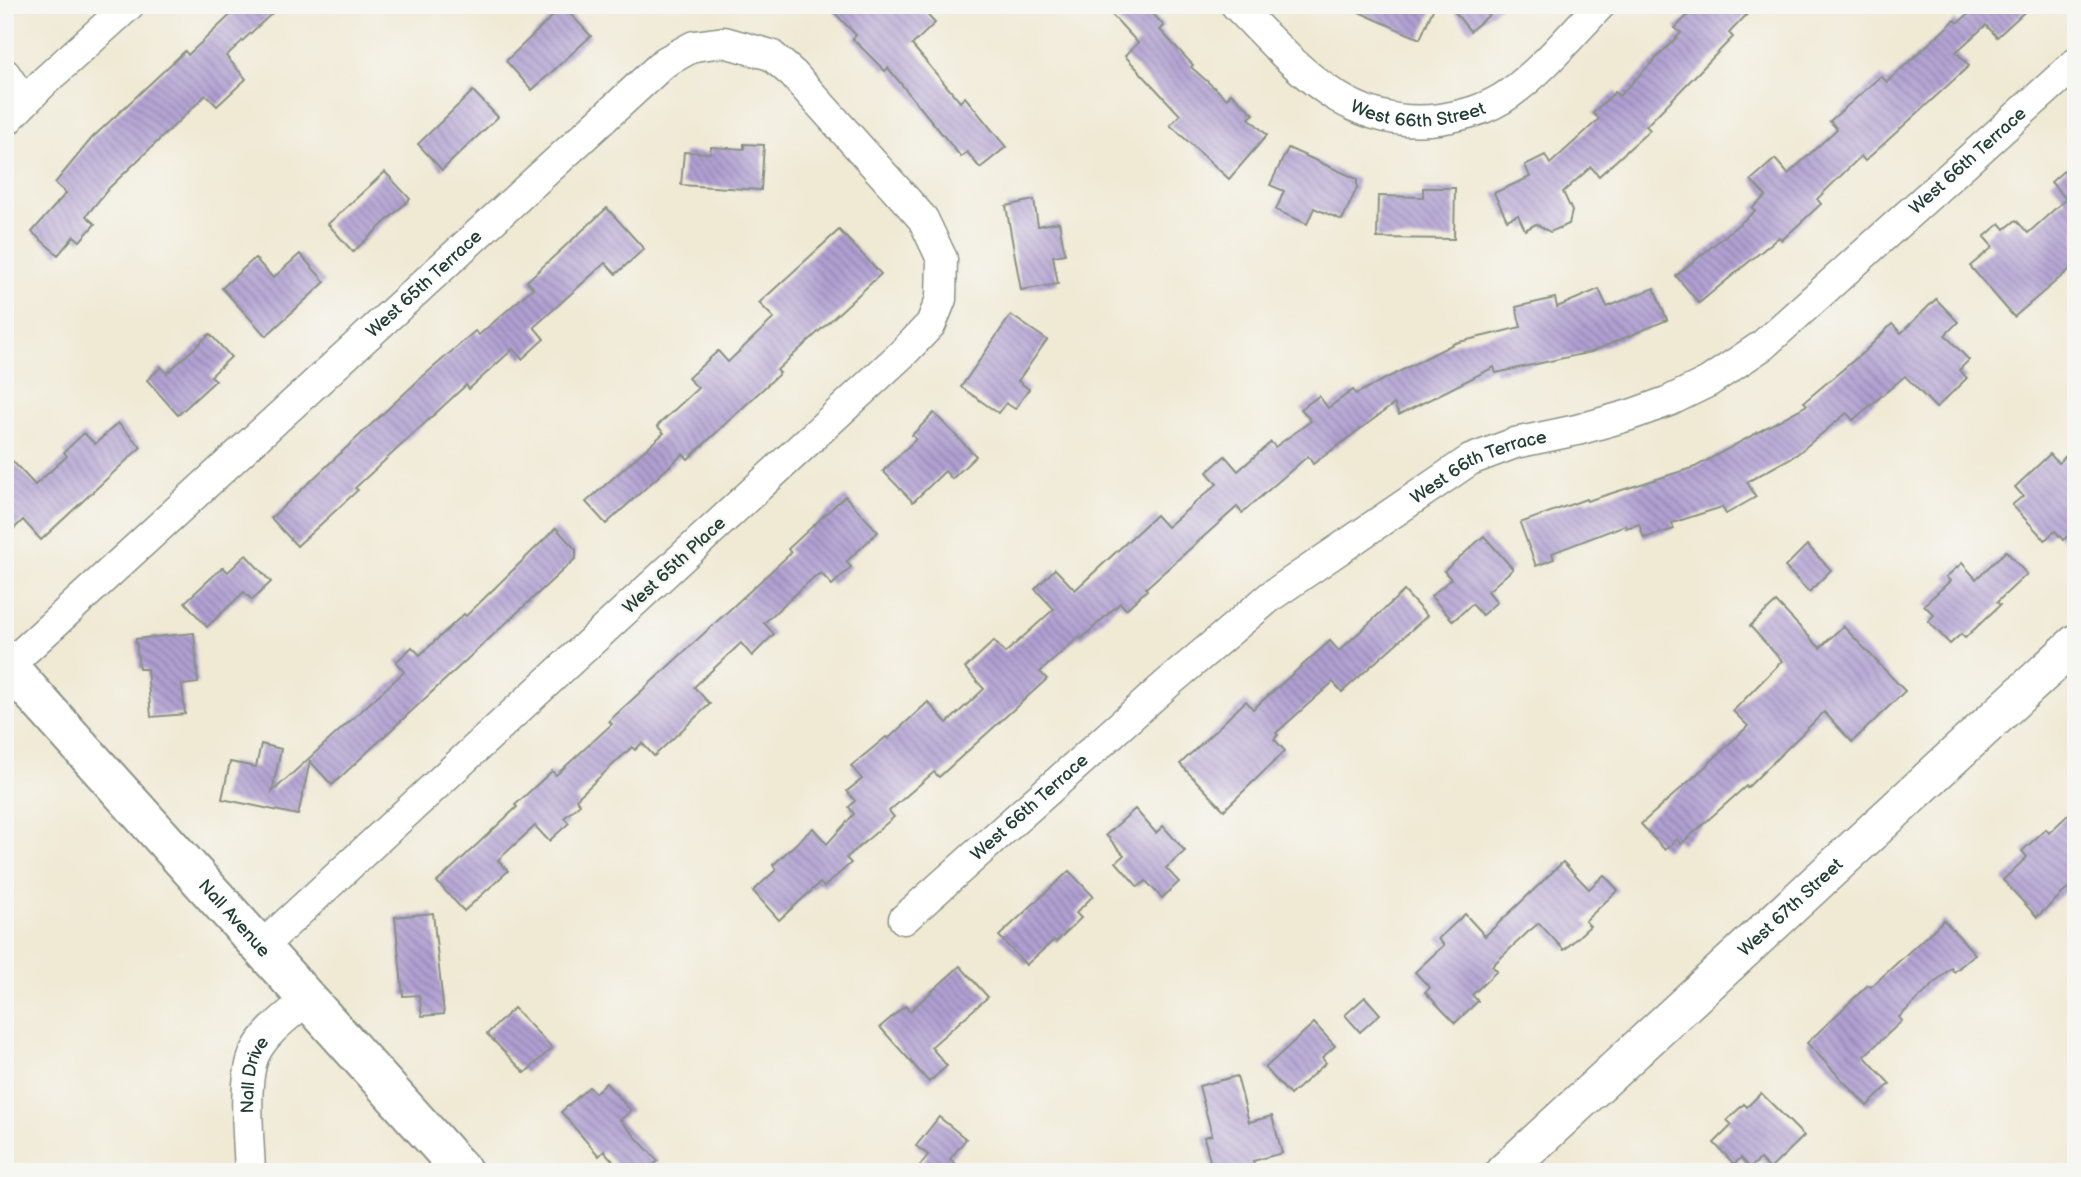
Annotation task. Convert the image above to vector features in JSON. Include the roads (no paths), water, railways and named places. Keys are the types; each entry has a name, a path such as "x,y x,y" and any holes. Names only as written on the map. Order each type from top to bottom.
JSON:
{"main road":[{"name":"Nall Avenue","path":"7,664 463,1172"}],"street":[{"path":"5,74 15,112 129,5"},
{"name":"West 66th Street","path":"1236,5 1283,54 1326,92 1370,114 1419,122 1466,115 1510,94 1600,5"},
{"name":"West 65th Terrace","path":"7,664 665,62 694,46 724,42 771,55 793,74 858,145"},
{"name":"West 66th Terrace","path":"904,919 1167,684 1271,596 1470,460 1515,443 1577,430 1629,415 1669,401 1708,382 1763,345 2076,62"},
{"name":"West 65th Place","path":"261,947 882,373 931,324 941,299 942,259 923,219 858,145"},
{"name":"West 67th Street","path":"1504,1172 2076,643"},
{"name":"Nall Drive","path":"250,1172 249,1075 255,1054 268,1035 307,999"}]}
